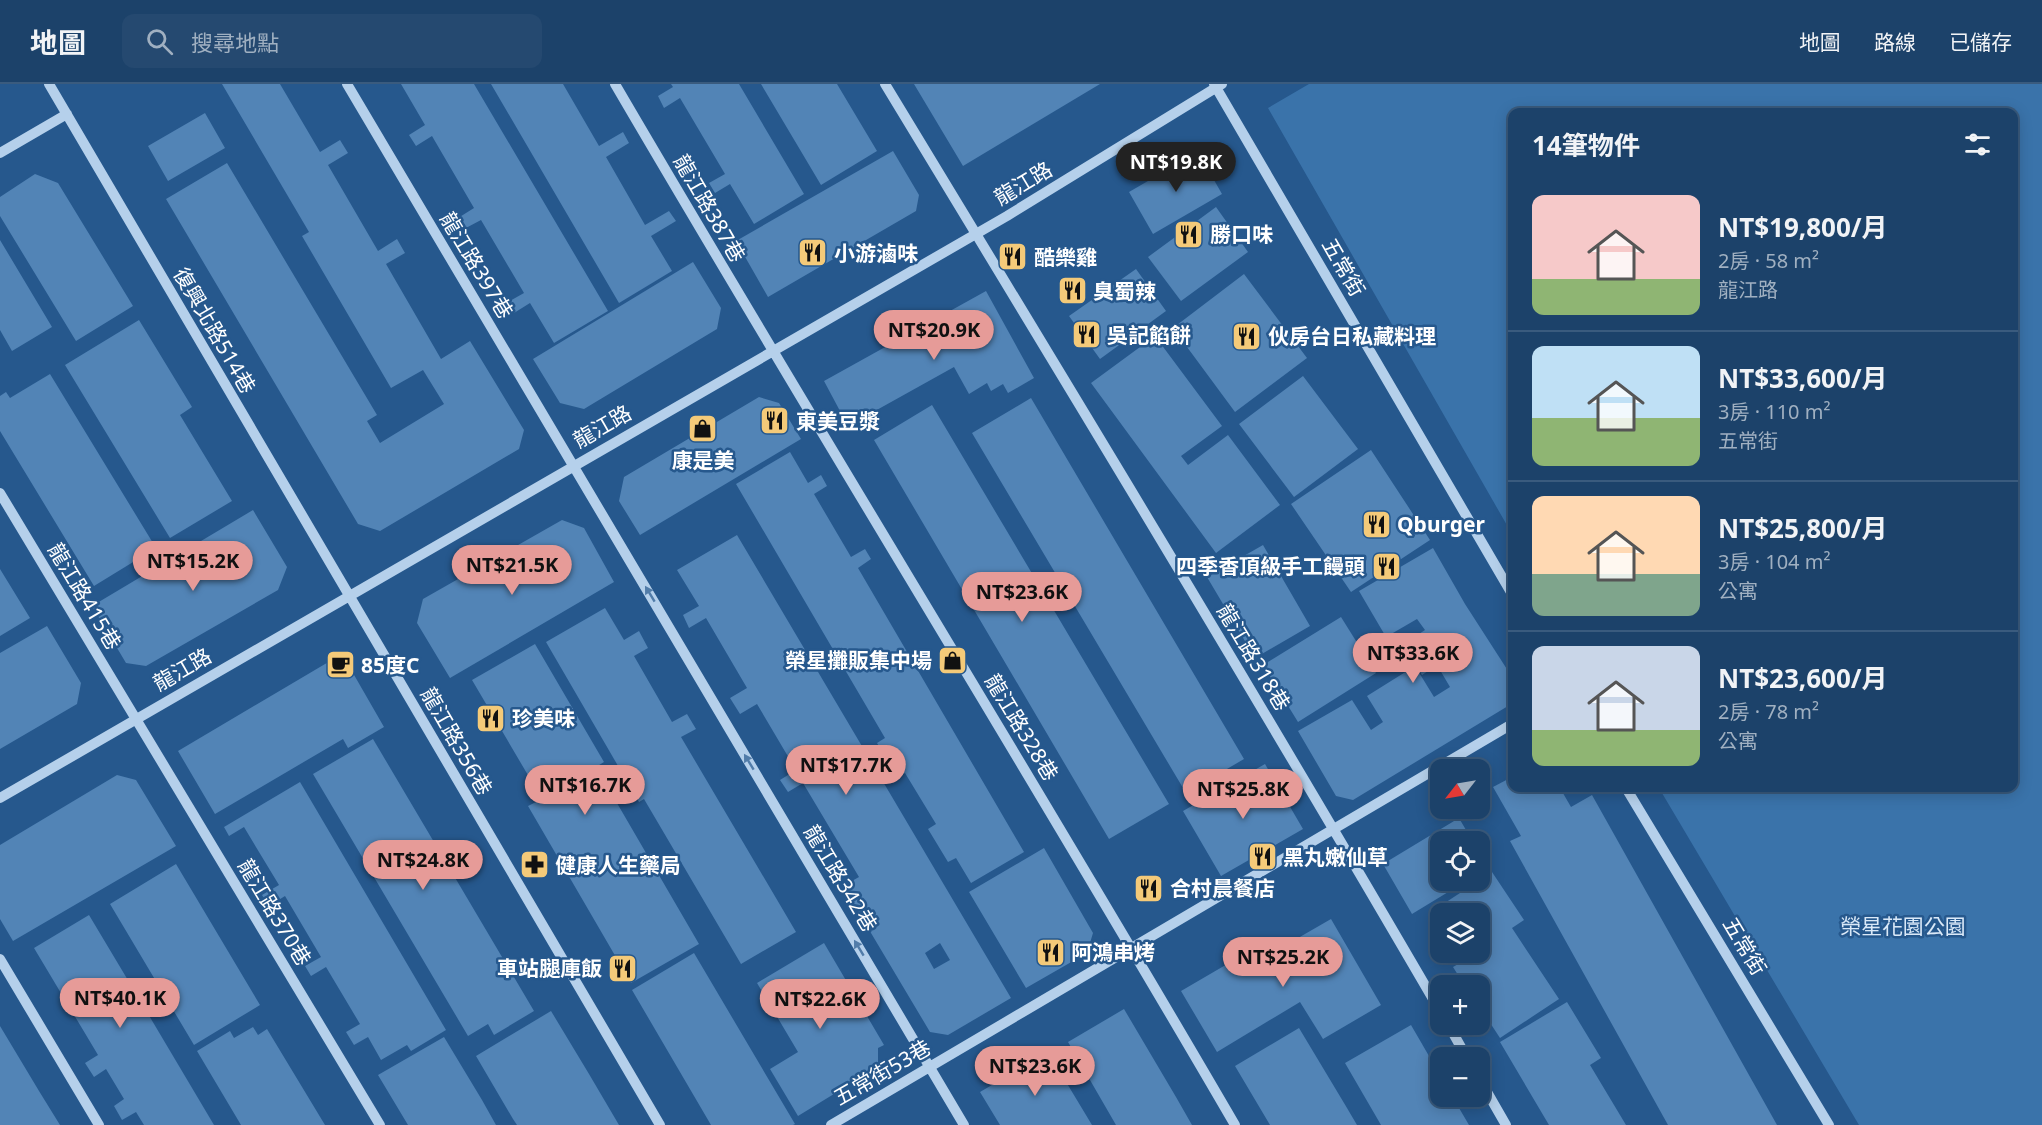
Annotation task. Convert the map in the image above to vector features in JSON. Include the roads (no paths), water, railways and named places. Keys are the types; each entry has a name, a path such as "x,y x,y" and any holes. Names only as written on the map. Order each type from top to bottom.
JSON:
{"street":[{"name":"復興北路514巷","path":"49,84 348,595"},
{"name":"龍江路397巷","path":"347,84 573,465"},
{"name":"龍江路387巷","path":"615,84 772,351"},
{"name":"龍江路318巷","path":"885,84 1009,286 1430,994"},
{"name":"龍江路","path":"0,798 976,234 1217,85"},
{"name":"五常街","path":"1217,85 1508,587"},
{"path":"0,153 67,114"},
{"name":"龍江路328巷","path":"772,351 1132,948 1235,1125"},
{"name":"龍江路342巷","path":"573,465 964,1125"},
{"name":"龍江路415巷","path":"0,493 136,718"},
{"name":"龍江路356巷","path":"348,595 660,1125"},
{"name":"龍江路370巷","path":"136,718 380,1125"},
{"name":"五常街53巷","path":"831,1125 1508,726"},
{"name":"五常街","path":"1628,792 1830,1125"},
{"path":"0,959 99,1125"},
{"path":"1490,1097 1506,1125"}],"place":[{"name":"勝口味","path":"1189,234"},
{"name":"小游滷味","path":"813,253"},
{"name":"酷樂雞","path":"1013,257"},
{"name":"臭蜀辣","path":"1072,291"},
{"name":"吳記餡餅","path":"1086,335"},
{"name":"伙房台日私藏料理","path":"1247,336"},
{"name":"東美豆漿","path":"775,421"},
{"name":"康是美","path":"703,429"},
{"name":"Qburger","path":"1376,524"},
{"name":"四季香頂級手工饅頭","path":"1386,566"},
{"name":"榮星攤販集中場","path":"953,660"},
{"name":"85度C","path":"340,665"},
{"name":"珍美味","path":"491,718"},
{"name":"黑丸嫩仙草","path":"1262,857"},
{"name":"健康人生藥局","path":"534,865"},
{"name":"合村晨餐店","path":"1149,888"},
{"name":"阿鴻串烤","path":"1050,952"},
{"name":"車站腿庫飯","path":"623,968"}],"park label":[{"name":"榮星花園公園","path":"1903,926"}]}
